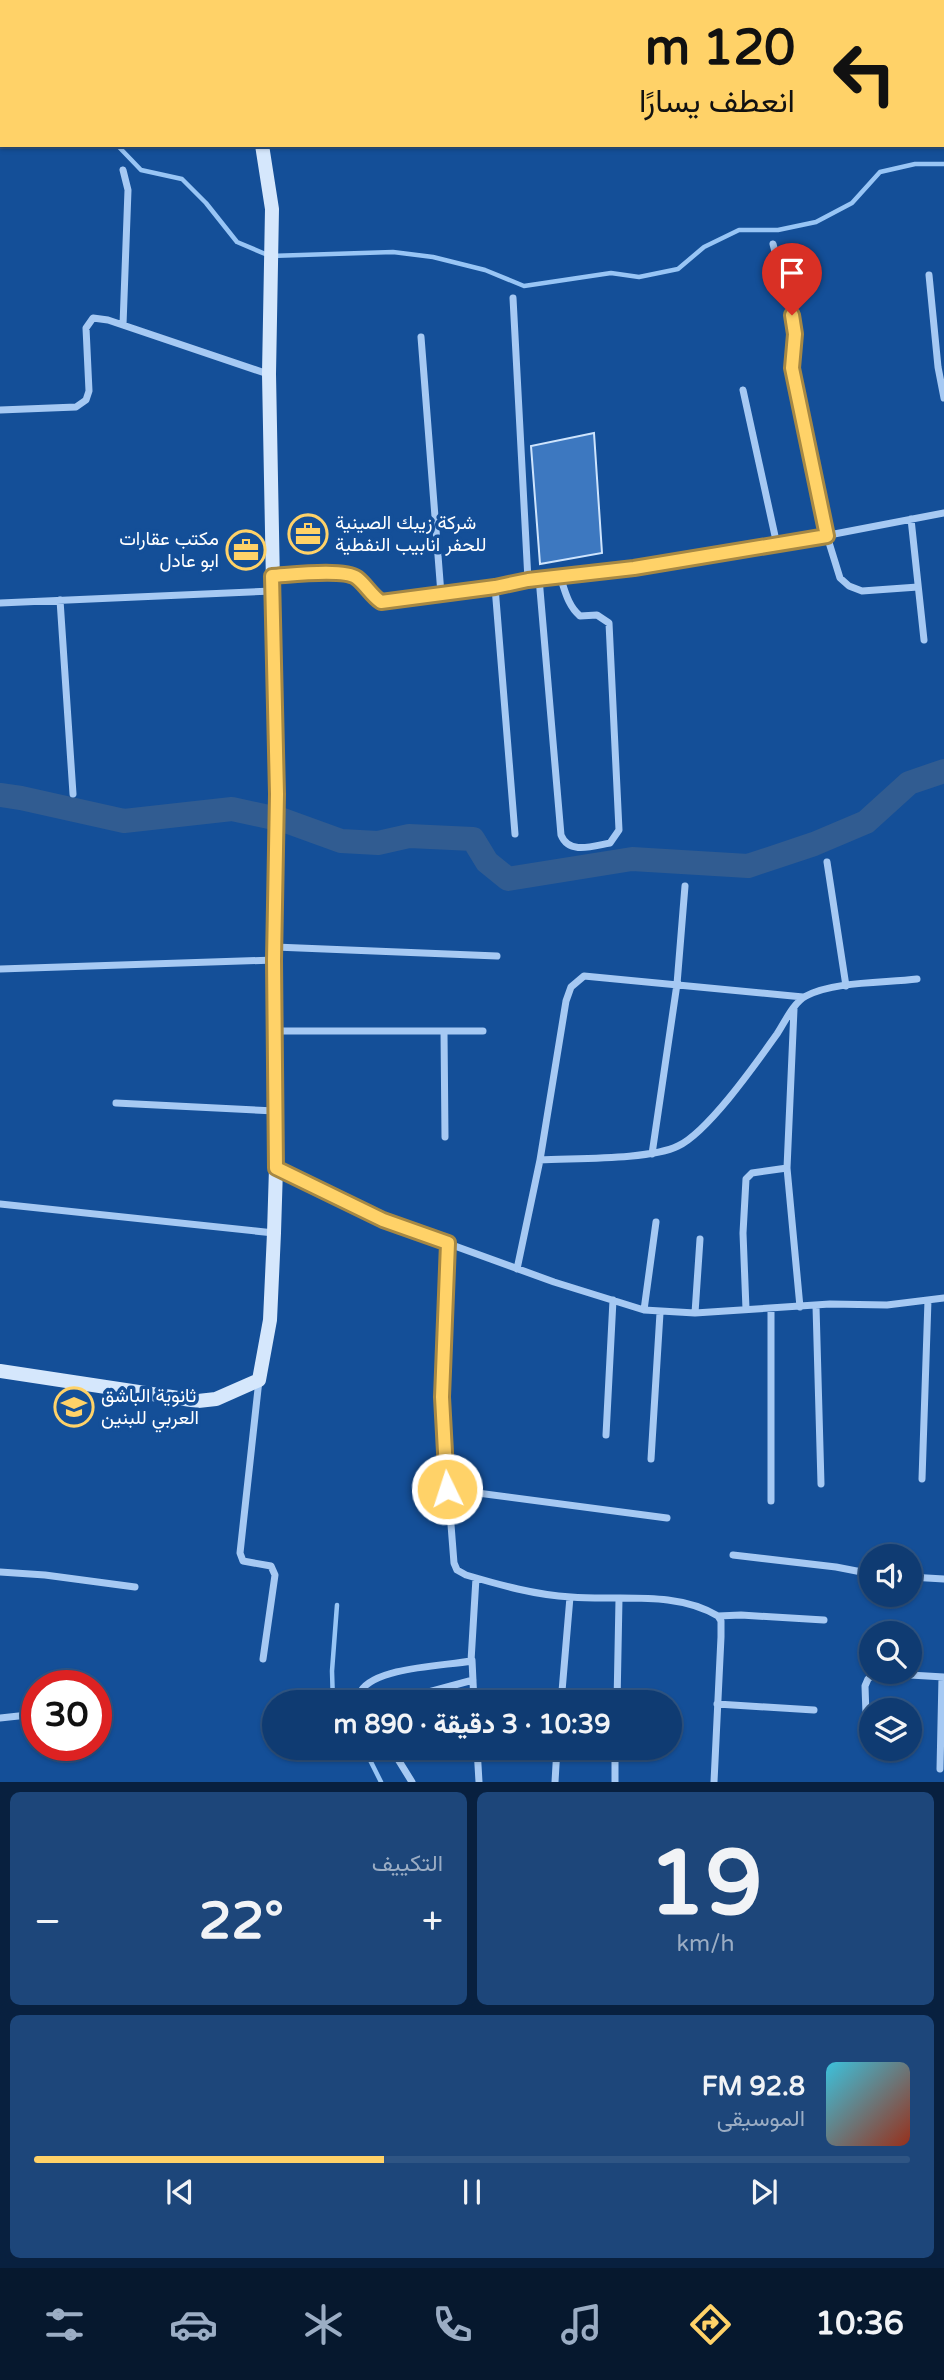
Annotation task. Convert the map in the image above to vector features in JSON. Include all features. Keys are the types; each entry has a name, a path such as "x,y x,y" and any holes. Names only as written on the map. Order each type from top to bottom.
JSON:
{"main road":[{"path":"0,1371 198,1401 216,1399 259,1380 270,1320 276,1168 274,954 277,794 269,374 272,209 262,147"}],"street":[{"path":"123,170 128,190 123,325"},
{"path":"774,244 795,334 792,368 827,536 840,578 849,586 862,591 918,587"},
{"path":"929,275 938,368 944,398"},
{"path":"513,299 528,580"},
{"path":"0,410 76,407 86,400 89,391 86,328 93,318 108,320 269,374"},
{"path":"421,337 440,594"},
{"path":"743,390 777,545"},
{"path":"0,603 272,583 341,573 355,576 372,596 381,602 495,587 539,578 634,568 777,545 944,513"},
{"path":"911,519 924,640"},
{"path":"539,578 561,835 569,847 578,848 610,843 619,830 608,623 597,615 580,617 574,612 561,576"},
{"path":"495,587 515,834"},
{"path":"60,600 73,794"},
{"path":"827,862 846,986"},
{"path":"652,1154 677,984 685,886"},
{"path":"0,969 274,954 497,956"},
{"path":"517,1269 540,1160 566,1001 571,987 584,976 803,998"},
{"path":"540,1160 652,1154 679,1146 698,1131 752,1070 803,998 846,986 917,979"},
{"path":"794,1008 787,1168 800,1307"},
{"path":"275,1031 483,1031"},
{"path":"444,1031 445,1138"},
{"path":"117,1103 275,1111"},
{"path":"276,1168 383,1220 517,1269 644,1310 695,1313 830,1304 887,1305 944,1298"},
{"path":"746,1310 743,1233 746,1179 752,1173 787,1168"},
{"path":"0,1204 274,1233"},
{"path":"644,1310 656,1222"},
{"path":"695,1313 700,1239"},
{"path":"448,1243 442,1397 447,1489 454,1563 457,1570 476,1578 545,1594 674,1601 718,1616 824,1620"},
{"path":"606,1435 613,1300"},
{"path":"922,1479 928,1300"},
{"path":"816,1306 821,1484"},
{"path":"771,1308 771,1502"},
{"path":"651,1459 660,1313"},
{"path":"259,1380 240,1553 243,1561 271,1566 275,1575 263,1659"},
{"path":"447,1489 667,1518"},
{"path":"733,1555 859,1571"},
{"path":"0,1572 135,1587"},
{"path":"473,1690 472,1660 476,1578"},
{"path":"922,1578 944,1579"},
{"path":"562,1690 569,1597"},
{"path":"617,1690 620,1598"},
{"path":"714,1782 721,1637 721,1621 718,1616"},
{"path":"362,1690 365,1684 406,1669 472,1660"},
{"path":"865,1698 865,1686 868,1679 876,1673 943,1677 940,1769"},
{"path":"436,1690 473,1680"},
{"path":"717,1704 814,1710"},
{"path":"0,1718 21,1716"},
{"path":"398,1760 412,1782"},
{"path":"478,1760 479,1782"},
{"path":"555,1782 556,1760"},
{"path":"615,1760 615,1782"}],"building":[{"path":"594,433 602,553 540,564 531,446"},
{"name":"مكتب عقارات ابو عادل","path":"239,543 252,543 254,558 240,559"}],"waterway":[{"path":"119,147 141,170 182,179 206,203 237,242 270,256 393,252 433,257 485,270 524,286 611,273 639,277 678,269 704,247 739,230 778,230 816,222 852,203 880,172 915,164 944,164"},
{"path":"0,795 124,821 232,809 283,820 341,841 378,843 409,836 473,839 487,862 508,879 632,859 748,866 814,844 866,822 909,783 944,771"},
{"path":"333,1690 337,1605"},
{"path":"370,1760 381,1782"}],"place":[{"name":"شركة زيبك الصينية للحفر انابيب النفطية","path":"308,534"},
{"name":"مكتب عقارات ابو عادل","path":"246,550"},
{"name":"ثانوية الباشق العربي للبنين","path":"74,1407"}],"route":[{"path":"447,1489 442,1397 448,1243 383,1220 276,1168 274,960 277,794 272,576 341,573 355,576 372,596 381,602 528,580 634,568 827,536 792,368 795,334 792,315"}]}
